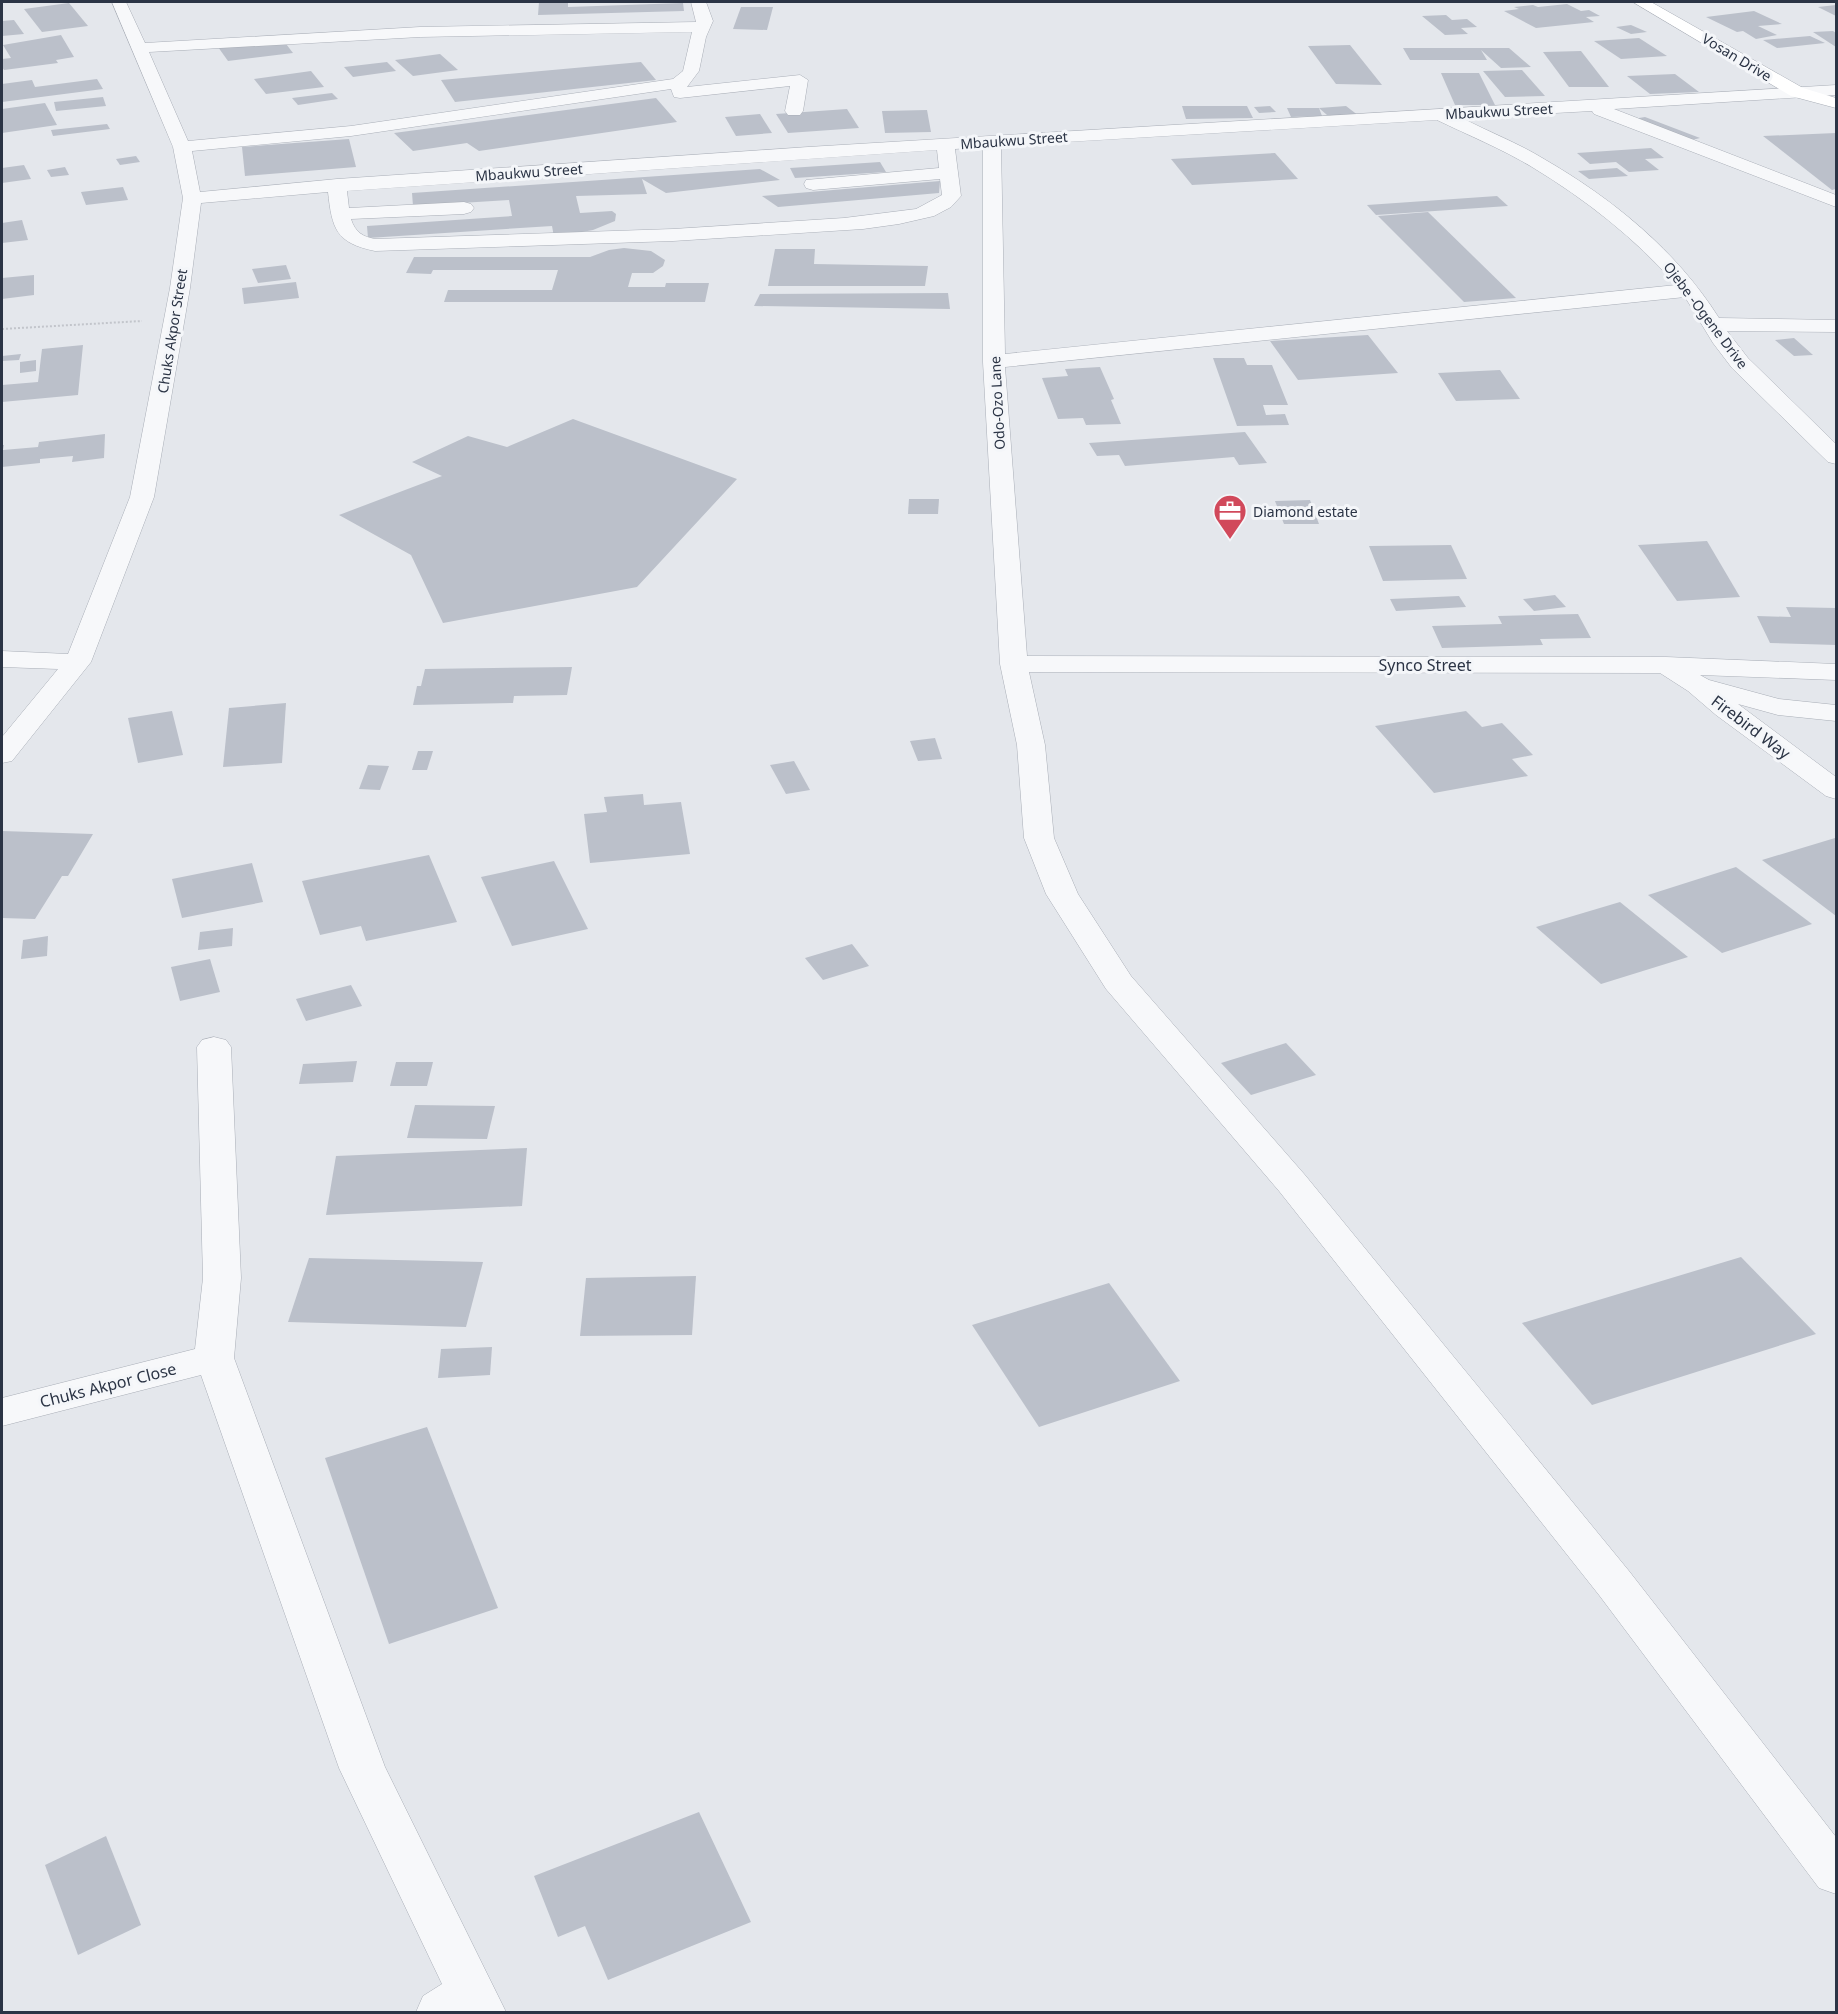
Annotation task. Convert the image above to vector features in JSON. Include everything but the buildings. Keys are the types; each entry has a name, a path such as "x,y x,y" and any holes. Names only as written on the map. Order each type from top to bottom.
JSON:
{"street":[{"name":"Chuks Akpor Street","path":"2,755 78,662 142,497 175,319 192,198 182,147 141,48 119,2"},
{"path":"182,147 351,131 678,83 690,75 694,66 702,24 699,2"},
{"name":"Vosan Drive","path":"1641,2 1797,92 1836,103"},
{"path":"449,15 569,22 702,24"},
{"path":"374,32 395,20 428,16"},
{"path":"141,48 374,32 702,24"},
{"path":"374,32 373,36 381,53"},
{"path":"678,83 680,93 800,80 794,111"},
{"name":"Mbaukwu Street","path":"192,198 337,185 992,141 1836,90"},
{"path":"1590,106 1836,201"},
{"name":"Ojebe -Ogene Drive","path":"1441,115 1537,162 1590,196 1664,258 1691,290 1740,363 1836,457"},
{"name":"Odo-Ozo Lane","path":"992,141 994,362 1014,664 1031,745 1039,838 1062,894 1118,982 1292,1183 1614,1583 1836,1873"},
{"path":"337,185 342,214 341,222 352,239 360,243 375,245 575,240 725,232 880,220 918,214 942,206 952,196 945,145"},
{"path":"813,184 949,173"},
{"path":"342,214 464,208"},
{"path":"994,362 1691,290"},
{"path":"1712,324 1836,327"},
{"path":"2,658 78,662"},
{"name":"Synco Street","path":"1014,664 1665,665 1836,672"},
{"name":"Firebird Way","path":"1665,665 1698,685 1726,709 1836,790"},
{"path":"1698,685 1778,707 1836,713"},
{"path":"214,1047 222,1278 214,1358 362,1768 464,2006"},
{"name":"Chuks Akpor Close","path":"2,1412 214,1358"}],"path":[{"path":"2,329 175,319"}],"place":[{"name":"Diamond estate","path":"1230,540"}]}
